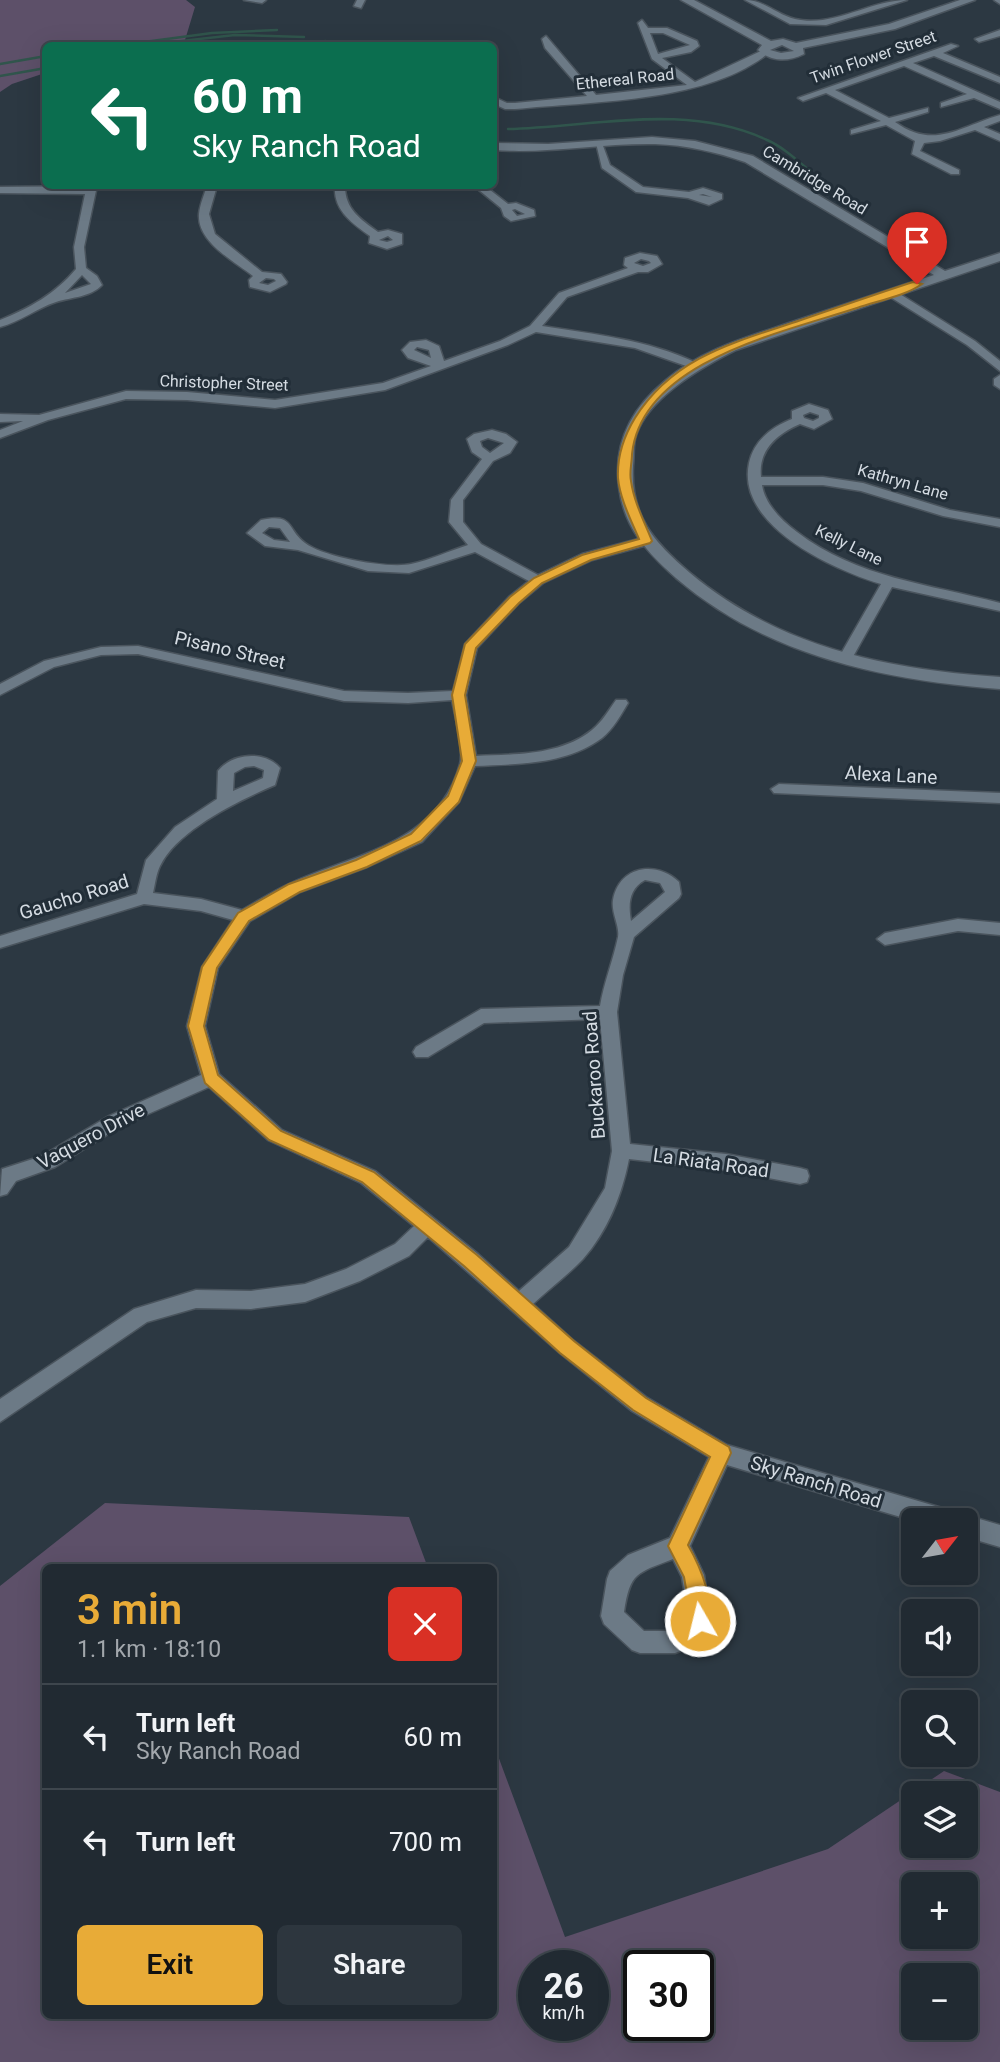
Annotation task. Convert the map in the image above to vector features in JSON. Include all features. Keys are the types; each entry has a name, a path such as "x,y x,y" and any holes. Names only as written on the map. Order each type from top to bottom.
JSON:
{"street":[{"path":"248,0 262,0"},
{"path":"686,0 769,50 798,54 800,50 796,46 891,27 970,0"},
{"path":"749,0 793,22 826,22 903,0"},
{"path":"863,0 878,8"},
{"path":"761,6 773,3"},
{"path":"860,13 891,27"},
{"path":"655,57 695,46 694,43 664,30 639,22 655,57 694,86"},
{"path":"979,39 999,34"},
{"path":"546,39 549,48 594,98"},
{"name":"Twin Flower Street","path":"803,98 954,46"},
{"name":"Ethereal Road","path":"497,102 515,106 663,92 694,86 751,61 769,50"},
{"path":"935,52 1000,80"},
{"path":"905,63 1000,106"},
{"path":"827,90 860,104 920,140 937,139 1000,118"},
{"path":"944,105 974,94"},
{"path":"854,132 925,110"},
{"path":"975,126 1000,138"},
{"path":"920,140 915,152 955,172"},
{"name":"Cambridge Road","path":"497,147 599,145 640,141 676,142 717,149 749,159 943,275"},
{"path":"599,145 606,166 640,190 689,195"},
{"path":"0,190 46,189"},
{"path":"3,320 65,291 81,269 79,247 91,189"},
{"path":"211,189 204,217 207,228 214,239 260,276"},
{"path":"340,189 344,208 357,222 376,235"},
{"path":"483,189 506,207"},
{"path":"1000,257 730,347 693,365 652,399 629,437 624,478 633,511 646,541 690,583 736,617 796,643 845,659 908,673 1000,684"},
{"path":"50,300 90,290 97,285 93,278 81,269"},
{"name":"Christopher Street","path":"0,434 44,416 126,395 187,396 275,404 385,386 504,342 534,328 563,295 622,276 635,269"},
{"path":"891,293 971,343 1000,367"},
{"path":"534,328 639,346 672,355 693,365"},
{"path":"1000,379 1000,385"},
{"name":"Christopher Street","path":"0,418 44,416"},
{"path":"753,481 755,455 768,437 799,420"},
{"path":"489,458 457,500 456,522 476,547 538,580"},
{"name":"Kathryn Lane","path":"753,481 822,481 863,487 948,513 1000,523"},
{"name":"Kelly Lane","path":"753,481 761,504 788,533 827,558 888,583 1000,607"},
{"path":"211,1078 196,1026 210,967 244,917 294,888 361,863 416,838 454,798 469,761 458,695 470,647 514,600 538,580 587,557 646,541"},
{"path":"300,545 322,555 368,567 409,569 476,547"},
{"path":"845,659 888,583"},
{"name":"Pisano Street","path":"0,690 48,664 101,651 138,650 344,696 408,698 458,695"},
{"path":"469,761 532,758 572,748 599,732 621,704"},
{"name":"Alexa Lane","path":"779,789 1000,798"},
{"path":"144,898 152,864 181,831 225,801"},
{"name":"Gaucho Road","path":"0,942 144,898 201,905 244,917"},
{"path":"886,939 958,925 1000,929"},
{"name":"Buckaroo Road","path":"519,1304 576,1253 614,1189 621,1151 608,1012 614,975 627,934"},
{"path":"422,1052 481,1016 608,1012"},
{"name":"Vaquero Drive","path":"3,1178 48,1162 115,1121 211,1078"},
{"name":"Sky Ranch Road","path":"211,1078 275,1135 368,1177 428,1225 567,1347 639,1404 722,1453 906,1508"},
{"name":"La Riata Road","path":"621,1151 726,1162 800,1176"},
{"path":"0,1412 141,1315 196,1299 251,1300 305,1293 354,1275 402,1250 428,1225"},
{"path":"678,1546 693,1575 700,1621 675,1642 640,1642 612,1616 618,1579 636,1563 678,1546 722,1453"},
{"path":"978,1529 1000,1535"}],"shaded area":[{"path":"0,0 186,0 195,7 185,40 42,42 42,74 12,84 0,92"},
{"path":"105,1503 409,1517 427,1564 42,1564 42,2019 497,2019 497,1753 565,1937 828,1849 901,1800 901,1858 978,1858 978,1784 1000,1792 1000,2062 0,2062 0,1586"},
{"path":"944,1771 971,1781 929,1781"}],"waterway":[{"path":"144,42 212,33 277,30"},
{"path":"173,42 235,35 304,37"},
{"path":"0,64 42,57"},
{"path":"0,76 42,69"},
{"path":"508,129 639,120 704,122 767,140 810,171"}],"route":[{"path":"700,1621 693,1575 678,1546 722,1453 639,1404 567,1347 471,1260 368,1177 275,1135 211,1078 196,1026 210,967 244,917 294,888 361,863 416,838 454,798 469,761 458,695 470,647 514,600 538,580 587,557 646,541 633,511 624,478 629,437 652,399 693,365 730,347 917,284"}]}
